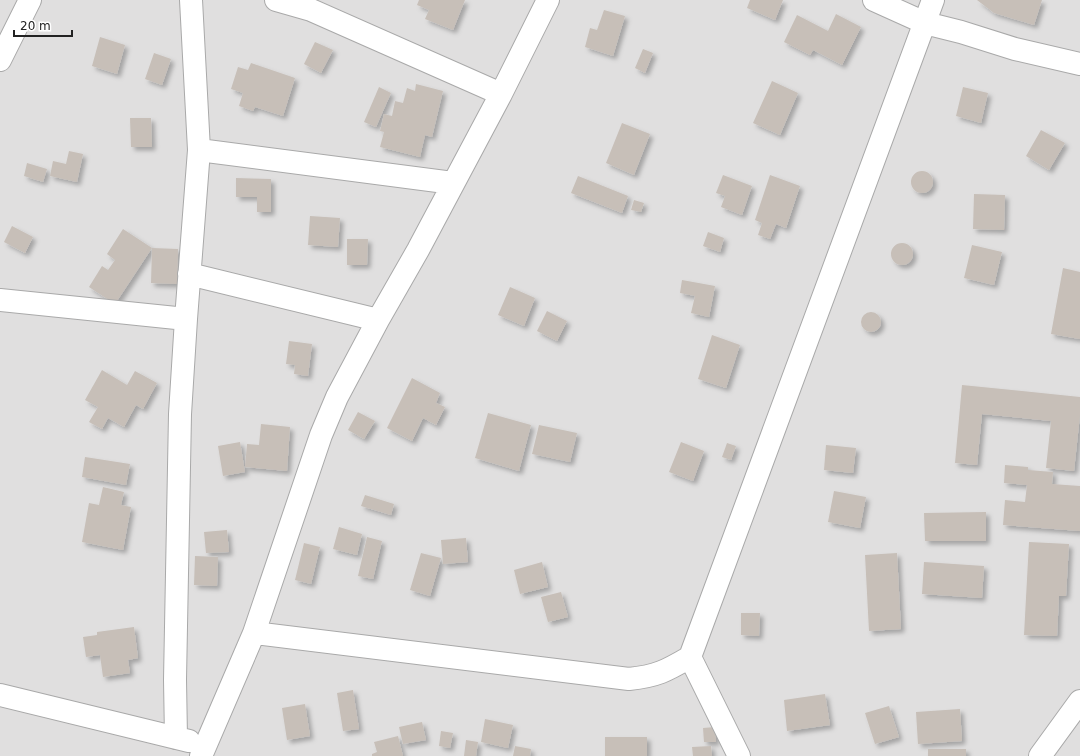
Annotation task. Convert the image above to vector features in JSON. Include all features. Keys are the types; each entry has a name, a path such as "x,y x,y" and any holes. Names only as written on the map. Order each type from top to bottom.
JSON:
{"street":[{"path":"0,60 30,0"},
{"path":"176,738 175,680 180,414 199,150 191,0"},
{"path":"276,0 312,10 501,94"},
{"path":"0,695 176,738 204,751 254,633 321,435 337,397 378,320 418,250 501,94 548,0"},
{"path":"874,0 925,23 961,32 1016,49 1080,64"},
{"path":"254,633 629,679 649,677 659,674 690,657 933,0"},
{"path":"199,150 453,183"},
{"path":"189,274 378,320"},
{"path":"0,300 186,319"},
{"path":"690,657 739,756"},
{"path":"1040,756 1080,701"}],"shaded area":[{"path":"0,0 1080,0 1080,756 0,756"}],"building":[{"path":"419,0 465,0 453,30 425,19 429,10 417,5"},
{"path":"750,0 783,0 775,20 747,8"},
{"path":"977,0 1042,0 1034,25 994,13"},
{"path":"604,10 625,16 613,56 585,47 590,28 597,30"},
{"path":"836,14 861,27 842,65 813,50 810,55 784,42 797,15 828,31"},
{"path":"100,37 125,45 117,74 92,66"},
{"path":"315,42 333,50 321,73 304,64"},
{"path":"643,49 653,53 645,73 635,68"},
{"path":"154,53 171,59 162,85 145,79"},
{"path":"251,63 295,78 283,116 255,107 253,111 239,106 243,93 231,89 238,67 248,70"},
{"path":"772,81 798,93 780,135 753,123"},
{"path":"416,84 443,91 432,137 425,135 420,157 380,147 384,132 380,131 384,114 392,116 395,101 403,103 407,88 415,91"},
{"path":"379,87 391,93 376,127 364,122"},
{"path":"963,87 988,93 981,123 956,116"},
{"path":"130,118 151,118 152,147 131,147"},
{"path":"622,123 650,134 634,175 606,163"},
{"path":"1041,130 1065,143 1049,170 1026,156"},
{"path":"69,151 83,154 77,182 50,176 53,161 66,164"},
{"path":"27,163 47,169 43,182 24,176"},
{"path":"918,171 926,171 933,178 933,186 926,193 918,193 911,186 911,178"},
{"path":"723,175 752,186 742,215 721,207 725,196 716,193"},
{"path":"770,175 800,186 786,228 776,224 770,239 758,235 762,223 755,220"},
{"path":"578,176 628,196 622,213 571,193"},
{"path":"236,178 271,179 271,212 257,212 257,197 236,197"},
{"path":"974,194 1005,195 1004,230 973,229"},
{"path":"634,200 644,203 641,212 631,210"},
{"path":"310,216 340,218 338,247 308,245"},
{"path":"12,226 33,237 25,253 4,242"},
{"path":"123,229 152,248 115,304 89,287 102,266 108,270 115,260 107,254"},
{"path":"708,232 724,238 720,252 703,246"},
{"path":"347,239 368,239 367,265 347,265"},
{"path":"902,243 910,246 913,254 910,262 902,265 894,262 891,254 894,246"},
{"path":"972,245 1002,252 994,285 964,278"},
{"path":"152,248 178,249 177,284 151,283"},
{"path":"1063,268 1080,272 1080,339 1051,334"},
{"path":"682,280 715,286 709,317 691,313 695,296 680,293"},
{"path":"510,287 535,298 524,326 498,315"},
{"path":"547,311 567,321 557,341 537,331"},
{"path":"871,312 878,315 881,322 878,329 871,332 864,329 861,322 864,315"},
{"path":"712,335 740,345 726,388 698,379"},
{"path":"289,341 312,344 308,376 294,374 295,365 286,364"},
{"path":"102,370 127,385 135,371 157,383 143,409 136,405 124,427 108,418 102,429 89,422 98,407 85,400"},
{"path":"412,378 440,393 436,403 445,407 436,425 423,418 412,441 387,428"},
{"path":"962,385 1080,397 1080,415 1074,471 1046,468 1051,421 982,414 977,465 955,463"},
{"path":"358,412 375,421 364,439 348,430"},
{"path":"488,413 531,425 519,471 475,458"},
{"path":"261,424 290,427 287,471 245,467 247,444 259,445"},
{"path":"539,425 577,433 570,462 532,454"},
{"path":"240,442 245,472 223,476 218,446"},
{"path":"681,442 704,451 693,481 669,472"},
{"path":"727,443 736,446 731,460 722,457"},
{"path":"826,445 856,448 853,473 824,470"},
{"path":"85,457 130,464 126,485 82,477"},
{"path":"1005,465 1028,467 1028,470 1053,472 1052,484 1080,486 1080,531 1003,525 1005,500 1025,502 1027,485 1004,483"},
{"path":"103,487 124,492 121,505 131,507 123,550 82,542 89,503 99,505"},
{"path":"834,491 866,497 860,528 828,522"},
{"path":"365,495 394,504 391,515 361,506"},
{"path":"986,512 986,541 925,541 924,513"},
{"path":"339,527 362,534 357,555 333,549"},
{"path":"227,530 229,552 206,553 204,532"},
{"path":"367,537 382,541 373,579 358,576"},
{"path":"466,538 468,562 443,564 441,540"},
{"path":"1029,542 1069,544 1066,596 1059,596 1057,636 1024,635"},
{"path":"304,543 320,547 311,584 295,580"},
{"path":"421,553 441,558 430,596 410,590"},
{"path":"897,553 901,629 869,631 865,555"},
{"path":"195,556 218,557 217,586 194,585"},
{"path":"542,562 548,587 520,594 514,570"},
{"path":"924,562 984,566 982,598 922,594"},
{"path":"561,592 568,617 548,622 541,597"},
{"path":"741,613 760,613 759,636 741,635"},
{"path":"134,627 138,658 128,660 130,673 103,677 100,655 86,657 83,637 97,635 97,632"},
{"path":"353,690 359,729 343,731 337,693"},
{"path":"825,694 830,725 787,731 784,700"},
{"path":"305,704 310,736 287,740 282,708"},
{"path":"889,706 899,737 875,744 865,713"},
{"path":"960,709 962,741 918,744 916,712"},
{"path":"485,719 513,725 508,748 481,742"},
{"path":"422,722 426,740 403,744 399,727"},
{"path":"715,727 716,742 704,742 703,728"},
{"path":"441,731 453,733 450,748 439,746"},
{"path":"398,736 403,756 372,756 372,754 377,752 374,742"},
{"path":"605,737 647,737 647,756 605,756"},
{"path":"466,740 478,742 476,756 464,756"},
{"path":"515,746 531,749 530,756 513,756"},
{"path":"711,746 712,756 693,756 692,747"},
{"path":"928,749 966,749 966,756 928,756"}]}
